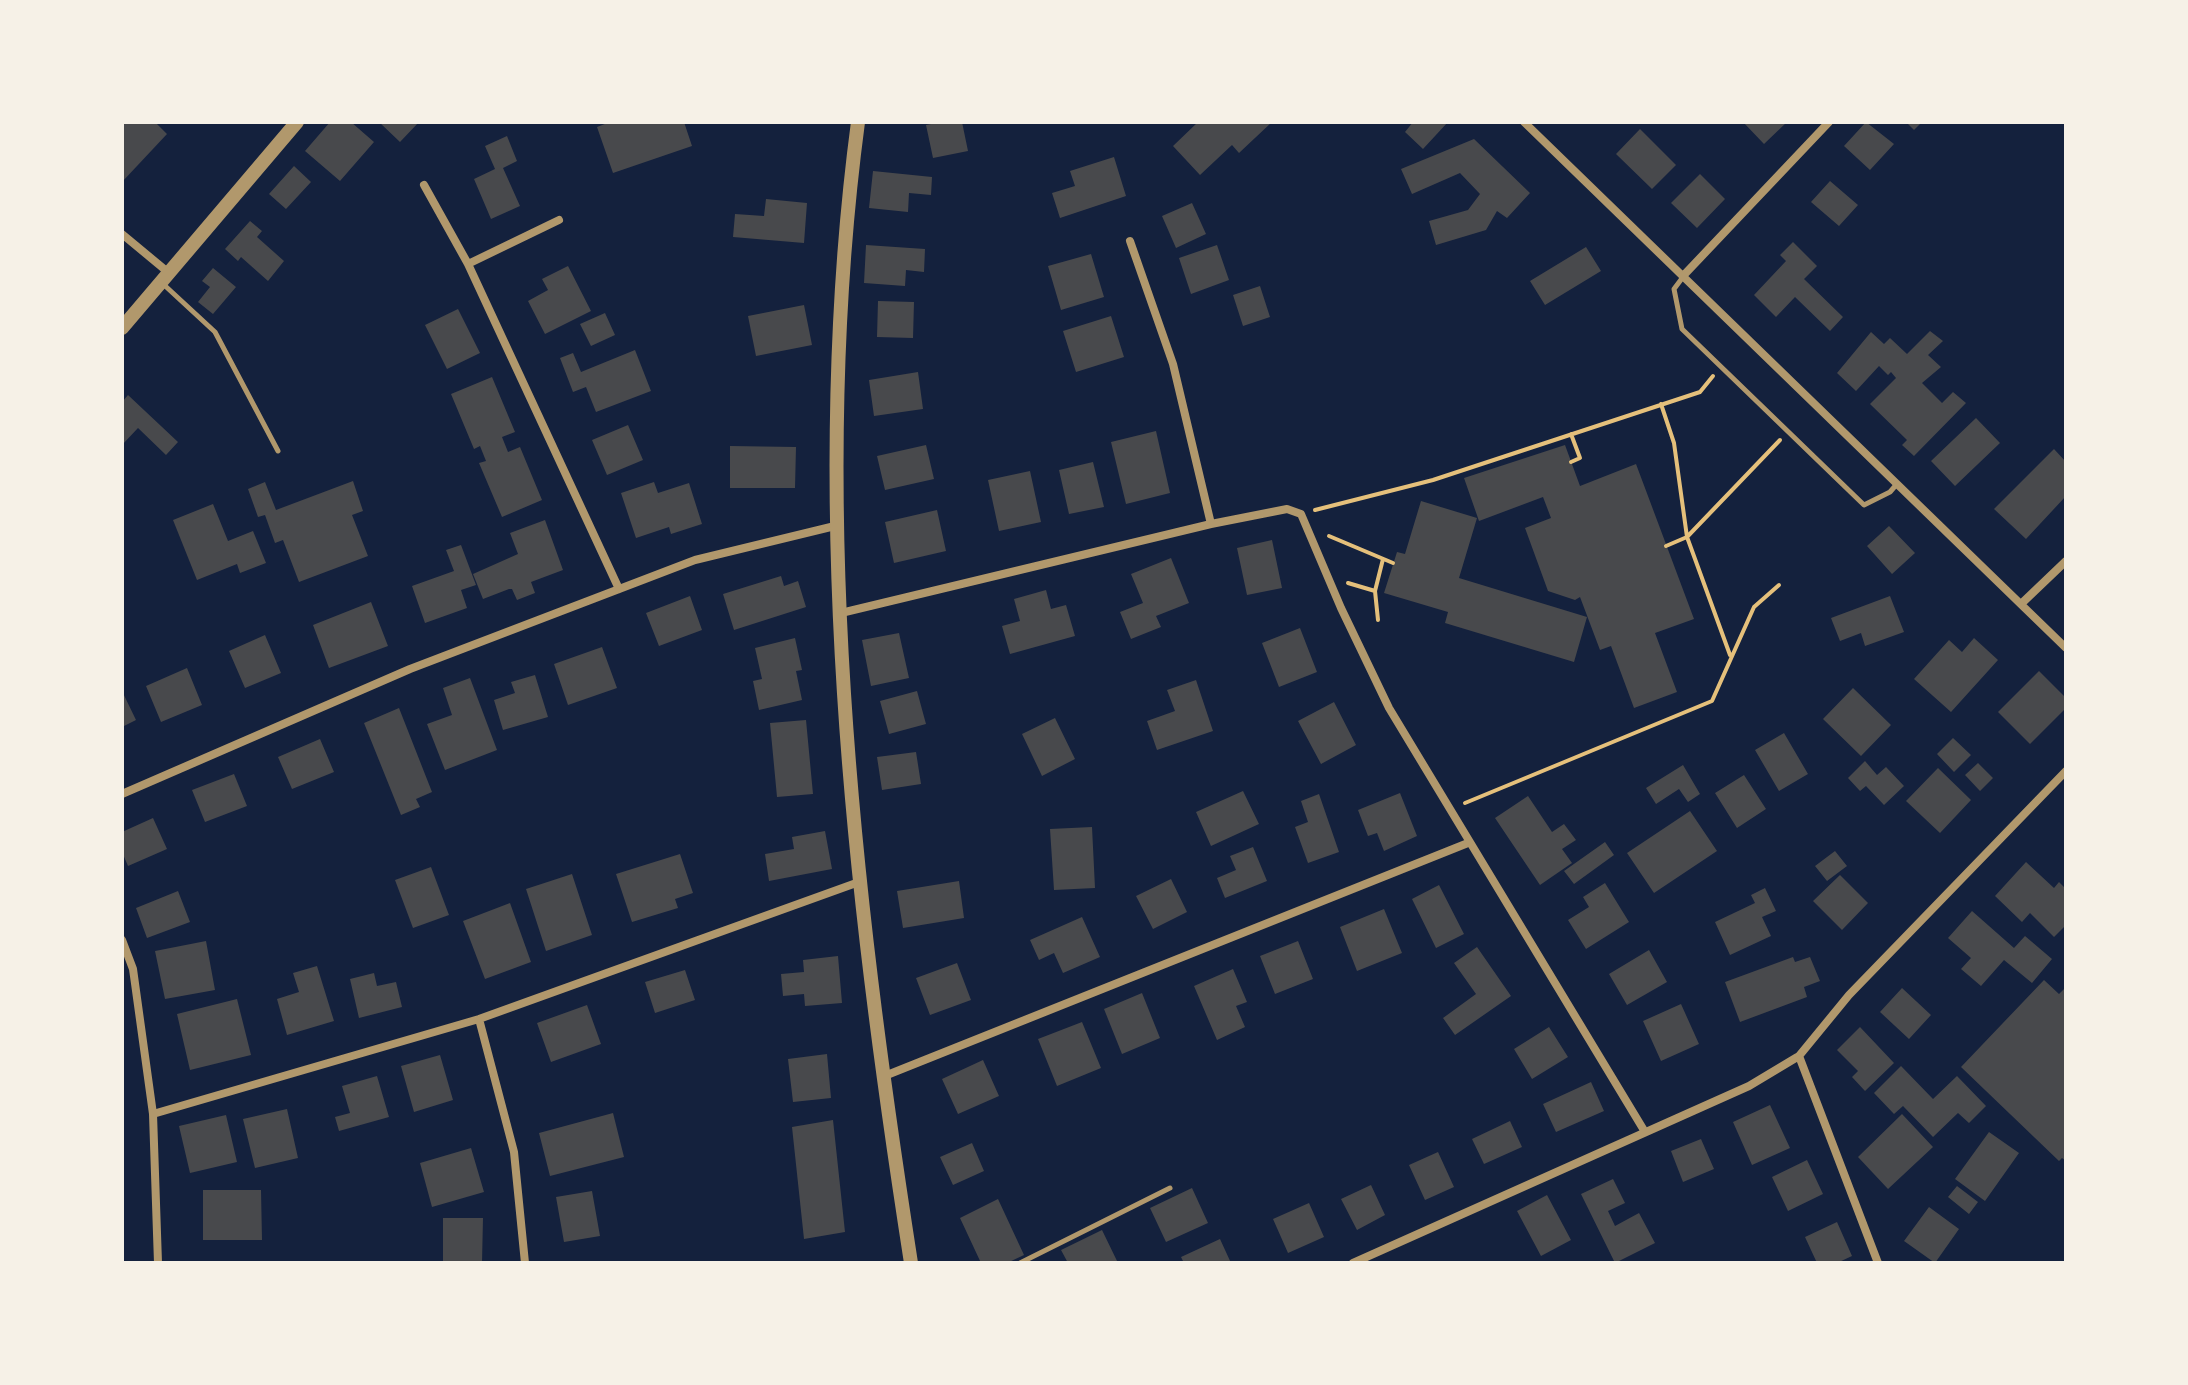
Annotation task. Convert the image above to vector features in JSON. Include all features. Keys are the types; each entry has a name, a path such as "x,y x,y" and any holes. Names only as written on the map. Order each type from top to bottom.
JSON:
{"street":[{"path":"122,328 297,122"},
{"path":"858,122 848,197 839,411 841,613 859,882 882,1077 911,1263"},
{"path":"1524,122 2066,648"},
{"path":"1683,276 1829,122"},
{"path":"424,185 468,264 619,589"},
{"path":"468,264 559,220"},
{"path":"122,234 165,278"},
{"path":"1130,241 1173,364 1211,524"},
{"path":"841,613 1211,524 1287,509 1301,514 1389,708 1645,1132"},
{"path":"122,794 410,669 695,560 840,525"},
{"path":"2021,604 2066,561"},
{"path":"1353,1263 1749,1086 1799,1056 1849,995 2066,771"},
{"path":"882,1077 1468,843"},
{"path":"153,1114 479,1019 859,882"},
{"path":"122,940 133,969 153,1114 158,1263"},
{"path":"479,1019 514,1152 525,1263"},
{"path":"1799,1056 1878,1263"}],"lane":[{"path":"1683,276 1674,289 1682,329 1720,369 1864,505 1896,485"},
{"path":"165,278 215,332 278,451"},
{"path":"1020,1263 1170,1188"}],"path":[{"path":"1301,514 1433,480 1700,392 1720,369"},
{"path":"1661,404 1674,443 1687,537 1731,658"},
{"path":"1666,546 1687,537 1787,432"},
{"path":"1571,434 1580,458 1571,462"},
{"path":"1307,528 1393,563"},
{"path":"1378,620 1375,591 1383,559"},
{"path":"1328,578 1375,591"},
{"path":"1448,810 1712,701 1754,607 1779,585"}],"building":[{"path":"122,122 155,122 167,134 122,182"},
{"path":"330,122 351,122 374,142 340,181 305,151"},
{"path":"379,122 419,122 400,142"},
{"path":"610,122 684,122 692,146 613,173 597,127"},
{"path":"962,122 968,151 933,158 926,125"},
{"path":"1198,122 1272,122 1239,153 1232,145 1200,175 1173,146"},
{"path":"1413,122 1448,122 1423,149 1405,132"},
{"path":"1743,122 1787,122 1764,144"},
{"path":"1866,122 1894,144 1870,170 1844,146"},
{"path":"1906,122 1922,122 1914,130"},
{"path":"1640,129 1676,165 1652,189 1616,154"},
{"path":"507,136 517,161 503,168 520,206 491,219 474,179 495,169 485,146"},
{"path":"1474,139 1530,193 1507,218 1497,211 1486,230 1436,245 1429,221 1468,210 1480,194 1460,173 1412,194 1401,169"},
{"path":"1114,157 1126,196 1060,218 1052,193 1075,186 1070,171"},
{"path":"294,166 311,182 286,209 269,194"},
{"path":"873,171 932,177 931,195 909,193 908,212 869,208"},
{"path":"1700,174 1725,199 1697,228 1671,203"},
{"path":"1830,181 1858,205 1839,226 1811,202"},
{"path":"766,199 807,203 804,243 733,237 735,214 764,216"},
{"path":"1192,203 1206,234 1176,248 1162,216"},
{"path":"250,221 262,231 257,237 284,261 268,281 241,257 238,261 225,249"},
{"path":"1793,242 1817,266 1804,279 1843,317 1830,331 1795,297 1776,317 1754,295 1786,261 1780,255"},
{"path":"866,245 925,249 924,272 906,270 905,286 864,283"},
{"path":"1217,245 1229,280 1191,294 1179,258"},
{"path":"1586,247 1601,271 1545,305 1530,281"},
{"path":"1091,254 1104,297 1061,310 1048,266"},
{"path":"568,266 591,311 545,334 528,301 548,290 542,279"},
{"path":"213,268 236,287 213,314 198,302 210,287 202,281"},
{"path":"1260,286 1270,317 1243,326 1233,295"},
{"path":"878,301 914,302 913,338 877,337"},
{"path":"804,305 812,345 756,356 748,316"},
{"path":"458,309 480,353 447,369 425,325"},
{"path":"605,313 615,335 591,346 580,324"},
{"path":"1111,316 1124,357 1076,372 1063,331"},
{"path":"1930,331 1943,341 1928,355 1941,367 1922,383 1942,403 1953,392 1966,403 1914,456 1902,445 1907,440 1870,404 1896,378 1891,372 1888,375 1879,366 1856,391 1837,373 1871,332 1884,344 1890,338 1907,354"},
{"path":"635,350 651,391 596,412 586,387 573,392 560,358 573,353 581,372"},
{"path":"918,372 923,409 874,416 869,380"},
{"path":"492,377 515,432 502,437 508,452 520,447 542,500 502,517 479,463 486,461 480,446 474,449 451,394"},
{"path":"128,395 178,442 166,455 138,428 122,445 122,402"},
{"path":"1976,418 2000,443 1955,486 1931,461"},
{"path":"628,425 643,460 607,475 592,440"},
{"path":"1156,431 1170,493 1126,504 1111,442"},
{"path":"926,445 934,479 885,490 877,456"},
{"path":"1565,445 1580,486 1636,464 1694,619 1655,633 1677,692 1634,708 1611,646 1600,650 1580,597 1575,600 1548,591 1525,528 1551,518 1543,497 1479,521 1464,478"},
{"path":"730,446 796,447 795,488 730,488"},
{"path":"2054,449 2066,462 2066,496 2026,539 1994,509"},
{"path":"1093,462 1104,507 1069,514 1059,470"},
{"path":"1030,471 1041,522 999,531 988,480"},
{"path":"353,481 363,511 352,515 368,556 299,582 283,540 275,543 265,515 258,517 248,489 265,482 276,510"},
{"path":"654,482 658,493 689,483 702,524 671,534 669,527 636,538 621,493"},
{"path":"1421,501 1477,518 1459,578 1587,617 1574,662 1445,623 1448,612 1384,593 1397,552 1405,554"},
{"path":"213,504 228,541 253,531 266,563 240,573 237,564 197,580 173,520"},
{"path":"937,510 946,551 894,563 885,522"},
{"path":"545,520 563,570 531,582 535,593 517,600 512,589 483,599 473,574 518,554 510,533"},
{"path":"1889,526 1915,553 1892,574 1867,546"},
{"path":"1272,540 1282,588 1247,595 1237,548"},
{"path":"461,545 476,585 461,590 467,608 425,623 412,586 454,571 446,550"},
{"path":"1171,558 1189,603 1156,616 1161,627 1131,639 1120,612 1143,603 1131,574"},
{"path":"781,576 784,586 798,581 806,607 734,630 723,594"},
{"path":"1046,590 1051,609 1066,605 1075,636 1010,654 1002,626 1020,621 1014,599"},
{"path":"690,596 702,630 659,646 646,613"},
{"path":"1890,596 1904,632 1865,646 1861,633 1840,641 1831,618"},
{"path":"371,602 388,646 329,668 313,625"},
{"path":"1300,628 1317,672 1279,687 1262,643"},
{"path":"899,633 909,678 871,686 862,640"},
{"path":"265,635 281,673 245,688 229,651"},
{"path":"795,638 802,670 796,671 802,700 759,710 753,681 762,679 755,648"},
{"path":"1974,638 1998,660 1951,712 1914,679 1949,640 1962,652"},
{"path":"602,647 617,688 568,705 554,664"},
{"path":"187,668 202,705 161,722 146,686"},
{"path":"2039,671 2066,698 2066,708 2030,744 1998,712"},
{"path":"535,675 548,717 503,730 494,700 515,693 511,682"},
{"path":"470,678 497,750 445,770 427,724 452,715 443,688"},
{"path":"1196,680 1213,731 1157,750 1147,721 1175,711 1167,690"},
{"path":"1853,688 1891,725 1861,756 1823,719"},
{"path":"122,691 136,720 122,727"},
{"path":"917,691 926,724 889,734 880,701"},
{"path":"1334,702 1356,745 1321,764 1298,721"},
{"path":"399,708 432,792 416,799 420,807 401,815 364,723"},
{"path":"1055,718 1075,759 1042,776 1022,734"},
{"path":"806,720 813,794 777,797 770,723"},
{"path":"1784,733 1808,774 1779,791 1755,750"},
{"path":"1953,738 1971,755 1954,772 1937,754"},
{"path":"320,739 334,772 292,789 278,757"},
{"path":"916,752 921,784 882,790 877,757"},
{"path":"1865,761 1877,775 1886,767 1904,786 1884,805 1866,786 1860,791 1848,778"},
{"path":"1978,763 1993,778 1980,791 1965,775"},
{"path":"1683,765 1700,794 1688,802 1679,789 1656,804 1646,788"},
{"path":"1938,768 1971,800 1940,833 1906,801"},
{"path":"234,774 247,806 205,822 192,790"},
{"path":"1744,775 1766,809 1737,828 1715,793"},
{"path":"1243,791 1259,824 1211,846 1196,812"},
{"path":"1400,793 1417,836 1384,851 1377,833 1368,836 1358,810"},
{"path":"1319,794 1339,852 1308,863 1295,827 1308,822 1301,801"},
{"path":"1528,796 1552,832 1564,824 1576,840 1562,849 1572,863 1540,885 1495,818"},
{"path":"1690,811 1717,851 1654,893 1627,853"},
{"path":"153,818 167,849 128,866 122,852 122,832"},
{"path":"1092,827 1095,888 1054,890 1050,829"},
{"path":"825,831 832,869 769,881 765,854 794,849 792,837"},
{"path":"1605,842 1614,855 1574,884 1564,871"},
{"path":"1253,847 1267,881 1225,898 1217,878 1236,870 1230,856"},
{"path":"1835,851 1847,866 1827,881 1815,866"},
{"path":"680,854 693,893 675,899 678,908 632,922 616,874"},
{"path":"2026,862 2054,888 2059,882 2066,889 2066,925 2054,937 2030,913 2022,922 1995,896"},
{"path":"431,867 449,915 413,928 395,880"},
{"path":"572,874 592,935 546,951 526,889"},
{"path":"1840,875 1868,903 1842,930 1813,901"},
{"path":"1171,879 1187,912 1153,929 1136,896"},
{"path":"959,881 964,918 903,928 897,891"},
{"path":"1605,883 1629,922 1586,949 1568,920 1589,907 1583,897"},
{"path":"1439,885 1464,934 1436,948 1412,899"},
{"path":"1765,888 1776,911 1762,917 1771,936 1730,955 1715,922 1755,903 1751,895"},
{"path":"178,891 190,922 147,938 136,908"},
{"path":"510,903 531,962 485,979 463,921"},
{"path":"1384,909 1402,953 1357,971 1340,927"},
{"path":"1972,911 2014,948 2025,936 2052,959 2032,983 2004,960 1981,986 1961,969 1971,958 1948,938"},
{"path":"1082,917 1100,957 1063,973 1054,953 1039,960 1030,940"},
{"path":"206,941 215,990 165,999 155,951"},
{"path":"1298,941 1313,979 1275,994 1260,956"},
{"path":"1477,947 1511,996 1455,1035 1443,1018 1476,994 1454,963"},
{"path":"1649,950 1667,982 1627,1005 1609,974"},
{"path":"838,956 842,1003 805,1006 804,994 783,996 781,974 804,972 803,960"},
{"path":"1793,957 1795,962 1810,957 1820,981 1804,987 1807,997 1740,1022 1725,982"},
{"path":"957,963 971,1000 930,1015 916,978"},
{"path":"317,966 334,1021 287,1035 277,999 299,992 293,973"},
{"path":"1233,969 1247,1002 1236,1006 1245,1027 1217,1040 1194,986"},
{"path":"685,970 695,1000 655,1013 645,982"},
{"path":"374,973 377,986 396,982 402,1007 359,1018 350,979"},
{"path":"2044,980 2059,994 2066,987 2066,1161 2062,1158 2059,1161 1961,1067"},
{"path":"1902,988 1931,1015 1909,1039 1880,1012"},
{"path":"1142,993 1160,1038 1122,1054 1104,1009"},
{"path":"237,999 251,1055 190,1070 177,1014"},
{"path":"1681,1004 1699,1044 1661,1061 1643,1021"},
{"path":"587,1005 601,1044 551,1062 537,1023"},
{"path":"1082,1022 1101,1068 1057,1086 1038,1039"},
{"path":"1549,1027 1568,1057 1532,1079 1514,1049"},
{"path":"1860,1027 1894,1063 1865,1091 1852,1077 1858,1071 1837,1050"},
{"path":"827,1054 831,1098 793,1102 788,1059"},
{"path":"440,1055 453,1100 414,1112 401,1066"},
{"path":"983,1060 999,1096 958,1114 942,1079"},
{"path":"1901,1066 1933,1099 1957,1076 1986,1106 1969,1123 1958,1113 1933,1137 1903,1106 1894,1114 1874,1093"},
{"path":"377,1076 389,1117 339,1131 335,1117 350,1113 342,1086"},
{"path":"1591,1082 1604,1111 1556,1132 1543,1104"},
{"path":"1770,1105 1790,1148 1752,1165 1733,1122"},
{"path":"287,1109 298,1158 255,1168 243,1119"},
{"path":"613,1113 624,1157 550,1176 539,1133"},
{"path":"1902,1114 1933,1147 1888,1189 1858,1157"},
{"path":"226,1115 237,1162 190,1173 179,1126"},
{"path":"833,1120 845,1232 804,1239 792,1127"},
{"path":"1510,1121 1522,1147 1484,1164 1472,1139"},
{"path":"1989,1132 2019,1153 1985,1201 1955,1179"},
{"path":"1701,1139 1714,1169 1683,1182 1671,1151"},
{"path":"972,1143 984,1171 953,1185 940,1157"},
{"path":"471,1148 484,1192 432,1207 420,1163"},
{"path":"1438,1152 1454,1187 1425,1200 1409,1165"},
{"path":"1807,1160 1823,1194 1788,1211 1772,1177"},
{"path":"1613,1179 1625,1203 1608,1211 1615,1226 1639,1213 1655,1243 1615,1263 1581,1194"},
{"path":"1371,1185 1385,1215 1357,1230 1341,1199"},
{"path":"1957,1186 1978,1202 1969,1214 1948,1197"},
{"path":"1192,1188 1208,1223 1166,1242 1150,1208"},
{"path":"203,1190 261,1190 262,1240 203,1240"},
{"path":"592,1191 600,1236 564,1242 556,1197"},
{"path":"1547,1195 1571,1240 1541,1256 1517,1211"},
{"path":"998,1199 1024,1255 1007,1263 981,1263 960,1218"},
{"path":"1309,1203 1324,1237 1288,1253 1273,1219"},
{"path":"1929,1207 1959,1229 1935,1263 1904,1241"},
{"path":"443,1218 483,1218 482,1263 443,1263"},
{"path":"1837,1222 1852,1256 1837,1263 1817,1263 1805,1237"},
{"path":"1102,1230 1118,1263 1068,1263 1061,1250"},
{"path":"1220,1239 1231,1263 1184,1263 1181,1257"}]}
